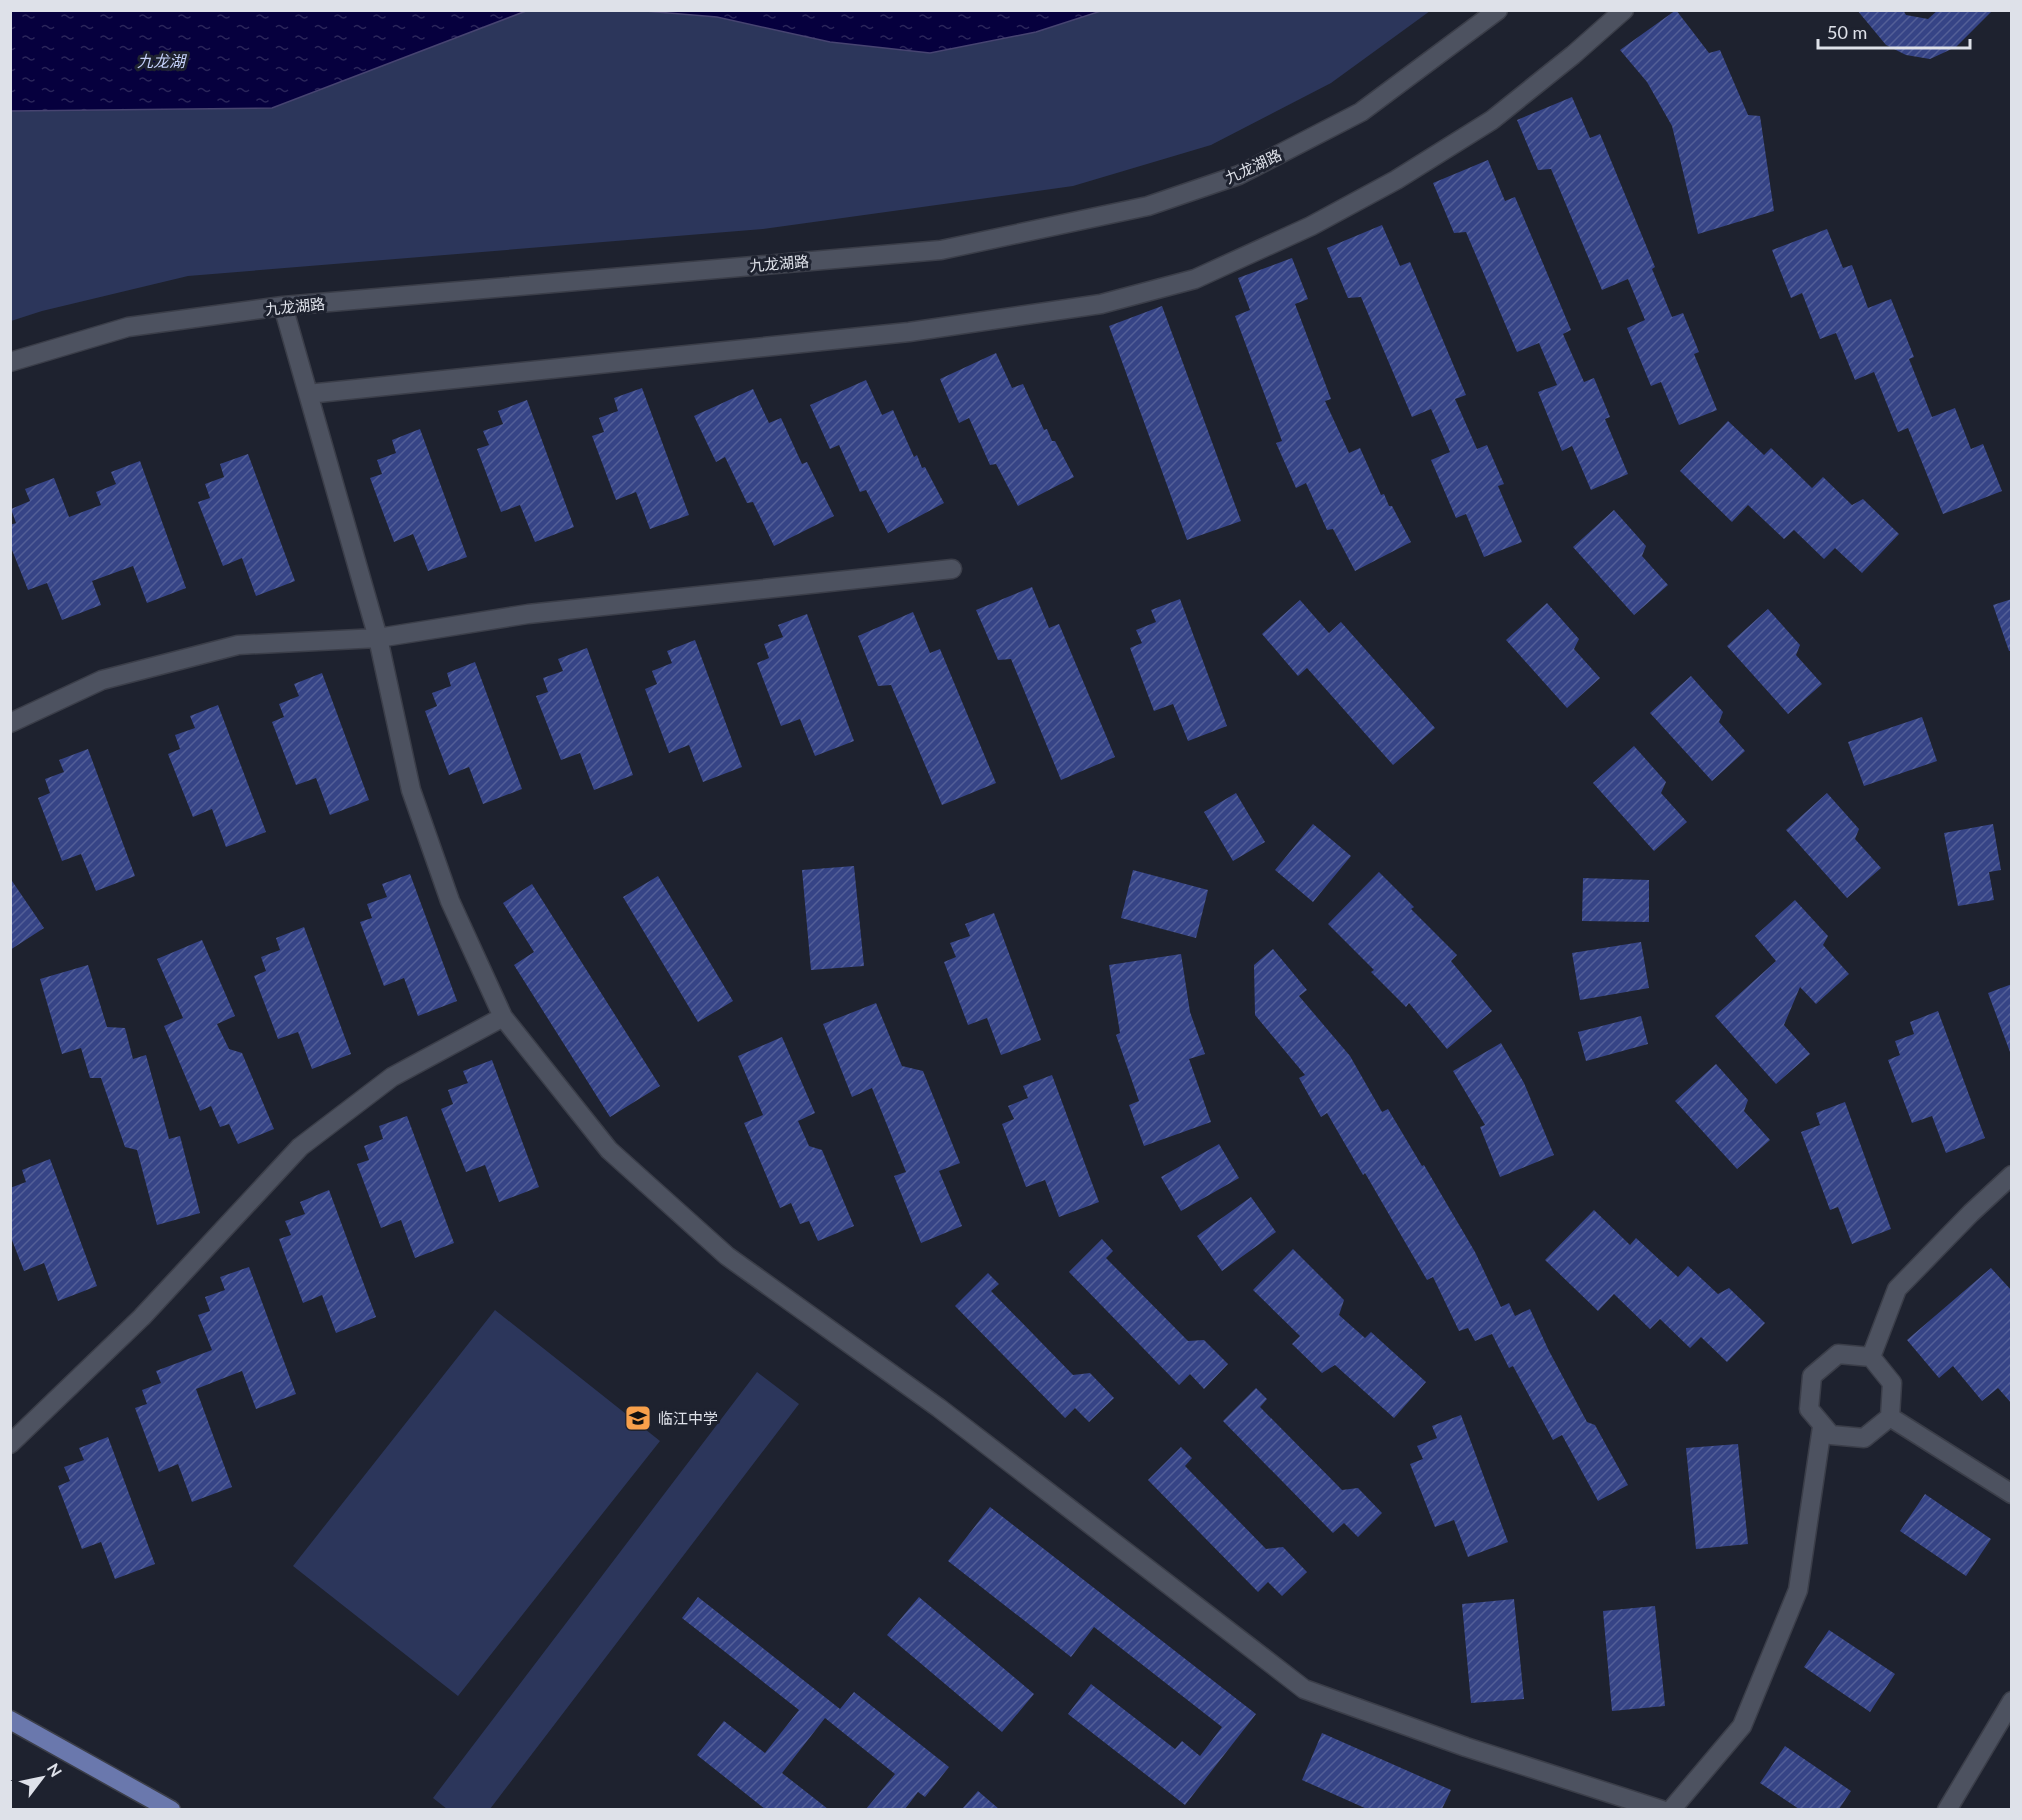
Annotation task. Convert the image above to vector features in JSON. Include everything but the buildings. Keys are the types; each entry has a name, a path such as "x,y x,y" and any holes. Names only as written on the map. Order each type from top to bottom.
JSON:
{"main road":[{"path":"10,1720 171,1809"}],"street":[{"name":"九龙湖路","path":"10,362 128,327 283,306 941,250 1148,206 1239,175 1361,112 1497,10"},
{"path":"308,394 909,332 1101,304 1195,279 1311,226 1396,180 1473,132 1492,120 1573,55 1624,10"},
{"path":"283,306 378,638 411,790 450,901 503,1017 609,1150 728,1256 939,1408 1304,1689 1466,1748 1662,1809"},
{"path":"10,723 102,680 238,645 378,638 528,614 952,569"},
{"path":"10,1444 142,1317 300,1147 392,1077 503,1017"},
{"path":"1871,1357 1897,1289 1971,1213 2012,1175"},
{"path":"1838,1354 1871,1357 1893,1383 1890,1417 1864,1438 1831,1435 1809,1409 1812,1376 1838,1354"},
{"path":"1890,1417 2012,1494"},
{"path":"1671,1809 1742,1726 1797,1590 1822,1427"},
{"path":"1947,1809 2012,1701"}],"shaded area":[{"path":"11,11 1430,11 1331,83 1211,145 1073,186 763,229 188,276 42,311 11,321"},
{"path":"495,1310 660,1441 458,1696 293,1566"},
{"path":"757,1372 799,1404 490,1809 447,1809 433,1798"}],"water":[{"path":"1101,10 1036,32 930,53 830,42 717,17 645,11"},
{"name":"九龙湖","path":"10,11 526,11 272,108 11,111"}],"place":[{"name":"临江中学","path":"638,1418"}]}
